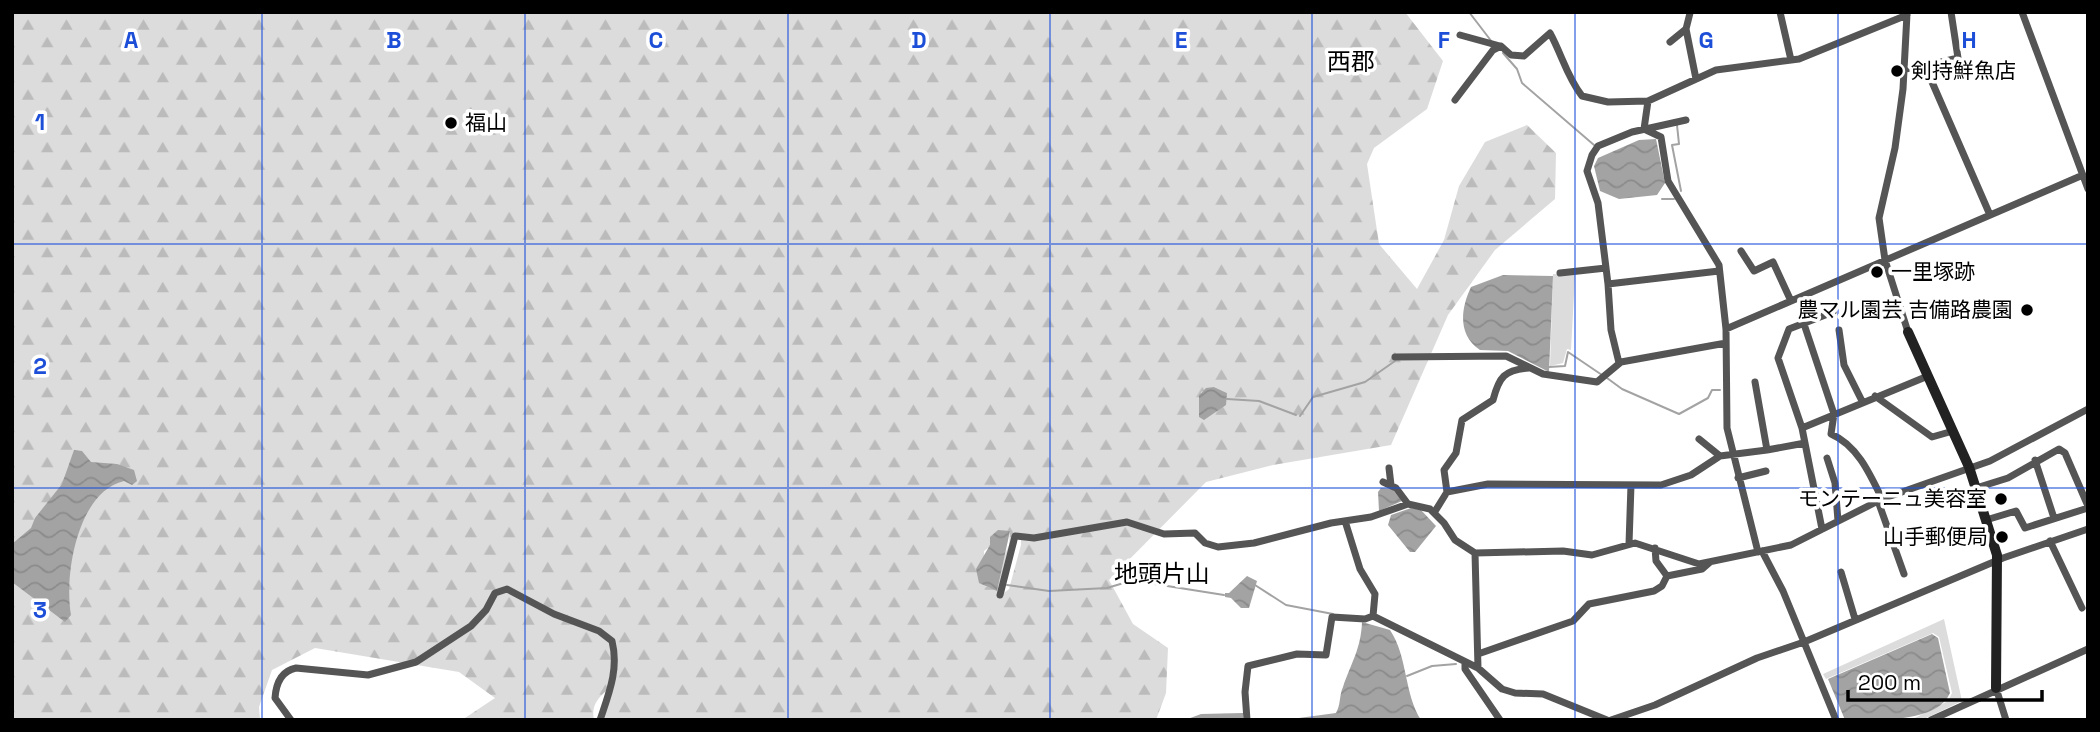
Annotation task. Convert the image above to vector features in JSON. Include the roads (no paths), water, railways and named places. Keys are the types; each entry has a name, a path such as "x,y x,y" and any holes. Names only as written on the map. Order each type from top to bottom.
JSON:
{"street":[{"path":"1780,12 1791,60"},
{"path":"1905,69 1958,58 1951,12"},
{"path":"2022,12 2088,189"},
{"path":"1690,13 1686,29 1696,79"},
{"path":"1460,35 1501,46 1511,55 1524,56 1550,33 1566,64 1567,75 1582,96 1608,102 1648,101 1716,70 1791,60 1813,54 1907,14 1905,69 1895,148 1879,218 1885,260 1908,332 1969,467 1998,561 1996,688 2006,720"},
{"path":"1670,42 1686,29"},
{"path":"1455,100 1486,56 1501,46"},
{"path":"1925,65 1990,215"},
{"path":"1644,129 1648,101"},
{"path":"1619,363 1611,330 1598,203 1587,171 1597,147 1644,129 1686,120"},
{"path":"1644,129 1661,137 1668,181 1711,251 1719,271 1726,329 1725,409 1731,455 1760,552 1783,591 1836,720"},
{"path":"1726,329 2083,175"},
{"path":"1741,251 1754,271 1773,262 1791,301"},
{"path":"1560,273 1606,268"},
{"path":"1608,284 1719,271"},
{"path":"1822,529 1802,428 1778,358 1789,329 1833,312"},
{"path":"1804,324 1834,414 1831,434 1846,440 1869,472 1904,574"},
{"path":"1839,330 1844,366 1862,401"},
{"path":"1395,357 1506,355 1543,374 1597,382 1619,363 1726,343"},
{"path":"1434,513 1447,492 1444,470 1456,453 1462,420 1493,400 1499,378 1505,372 1530,368"},
{"path":"1802,428 1928,376"},
{"path":"1755,382 1768,450"},
{"path":"1875,396 1932,437 1953,430"},
{"path":"1000,595 1015,536 1034,538 1127,522 1164,534 1195,533 1205,543 1219,547 1371,517 1408,504 1434,513 1455,540 1475,553 1563,551 1592,555 1629,544 1655,548 1699,564 1791,545 1880,500 1997,458 2088,409"},
{"path":"1699,439 1720,456"},
{"path":"1447,492 1488,484 1647,486 1691,475 1720,456 1805,443"},
{"path":"1976,488 2008,478 2035,460 2060,449 2065,453 2088,507 2025,528 2016,511 1986,520"},
{"path":"1827,458 1835,483 1838,521"},
{"path":"2035,460 2054,518"},
{"path":"1389,468 1387,484 1404,495 1408,504"},
{"path":"1738,478 1766,471"},
{"path":"1629,544 1631,485"},
{"path":"1345,521 1360,569 1375,594 1373,616"},
{"path":"1247,720 1245,692 1248,666 1297,654 1326,655 1332,617 1365,619 1373,616 1465,664 1478,668 1502,689 1551,696 1583,713 1609,720 1655,705 1757,658 1804,642 1855,618 2050,541 2088,529"},
{"path":"2050,541 2082,608"},
{"path":"1655,548 1656,562 1667,576"},
{"path":"1475,553 1478,668"},
{"path":"1667,576 1702,569 1710,562"},
{"path":"1841,572 1855,618"},
{"path":"1478,654 1573,621 1589,604 1654,591 1662,586 1667,576"},
{"path":"291,720 275,698 278,682 286,671 296,668 368,675 416,662 471,626 486,610 495,593 507,589 554,614 599,631 612,641 615,667 600,720"},
{"path":"1931,720 1996,688 2088,649"},
{"path":"1465,664 1465,669 1500,720"}],"water":[{"path":"1656,139 1665,183 1657,195 1619,199 1600,191 1594,166 1598,158 1639,140"},
{"path":"1503,275 1553,276 1549,372 1508,351 1480,350 1467,337 1463,312 1471,287"},
{"path":"1214,387 1227,393 1226,405 1204,420 1199,417 1199,395 1206,388"},
{"path":"74,450 82,451 91,462 117,464 134,470 137,481 132,485 124,481 108,488 95,501 85,518 72,558 69,598 71,615 65,622 12,582 12,544 31,528 35,518 62,484"},
{"path":"1381,488 1392,489 1402,501 1379,511 1378,492"},
{"path":"1411,508 1421,510 1436,526 1415,552 1410,552 1388,525 1391,515"},
{"path":"998,530 1010,531 997,591 979,583 976,569 990,545 990,537"},
{"path":"1247,576 1257,581 1249,608 1241,608 1231,598 1225,597 1225,593 1229,593"},
{"path":"1362,622 1390,630 1400,652 1412,699 1421,720 1284,720 1336,713 1358,648"},
{"path":"1932,634 1938,638 1950,693 1943,703 1932,710 1903,718 1845,720 1828,679"},
{"path":"1243,713 1243,720 1185,720 1201,714"}],"waterway":[{"path":"1469,12 1492,42"},
{"path":"1503,53 1517,69 1522,83 1594,145"},
{"path":"1677,125 1679,144 1672,145 1681,191"},
{"path":"1662,199 1674,199"},
{"path":"1549,367 1565,366 1568,352 1602,375"},
{"path":"1300,416 1313,397 1365,382 1395,361"},
{"path":"1607,378 1622,389 1679,414 1708,398 1712,390 1720,390"},
{"path":"1227,399 1259,401 1296,415"},
{"path":"1007,585 1049,591 1107,588 1127,582 1142,582 1224,595"},
{"path":"1255,585 1286,605 1333,614"},
{"path":"1407,676 1432,666 1456,664"}],"place":[{"name":"剣持鮮魚店","path":"1897,71"},
{"name":"福山","path":"451,123"},
{"name":"一里塚跡","path":"1877,272"},
{"name":"農マル園芸 吉備路農園","path":"2027,310"},
{"name":"モンテーニュ美容室","path":"2001,499"},
{"name":"山手郵便局","path":"2002,537"}],"district":[{"name":"西郡","path":"1351,62"},
{"name":"地頭片山","path":"1162,574"}]}
